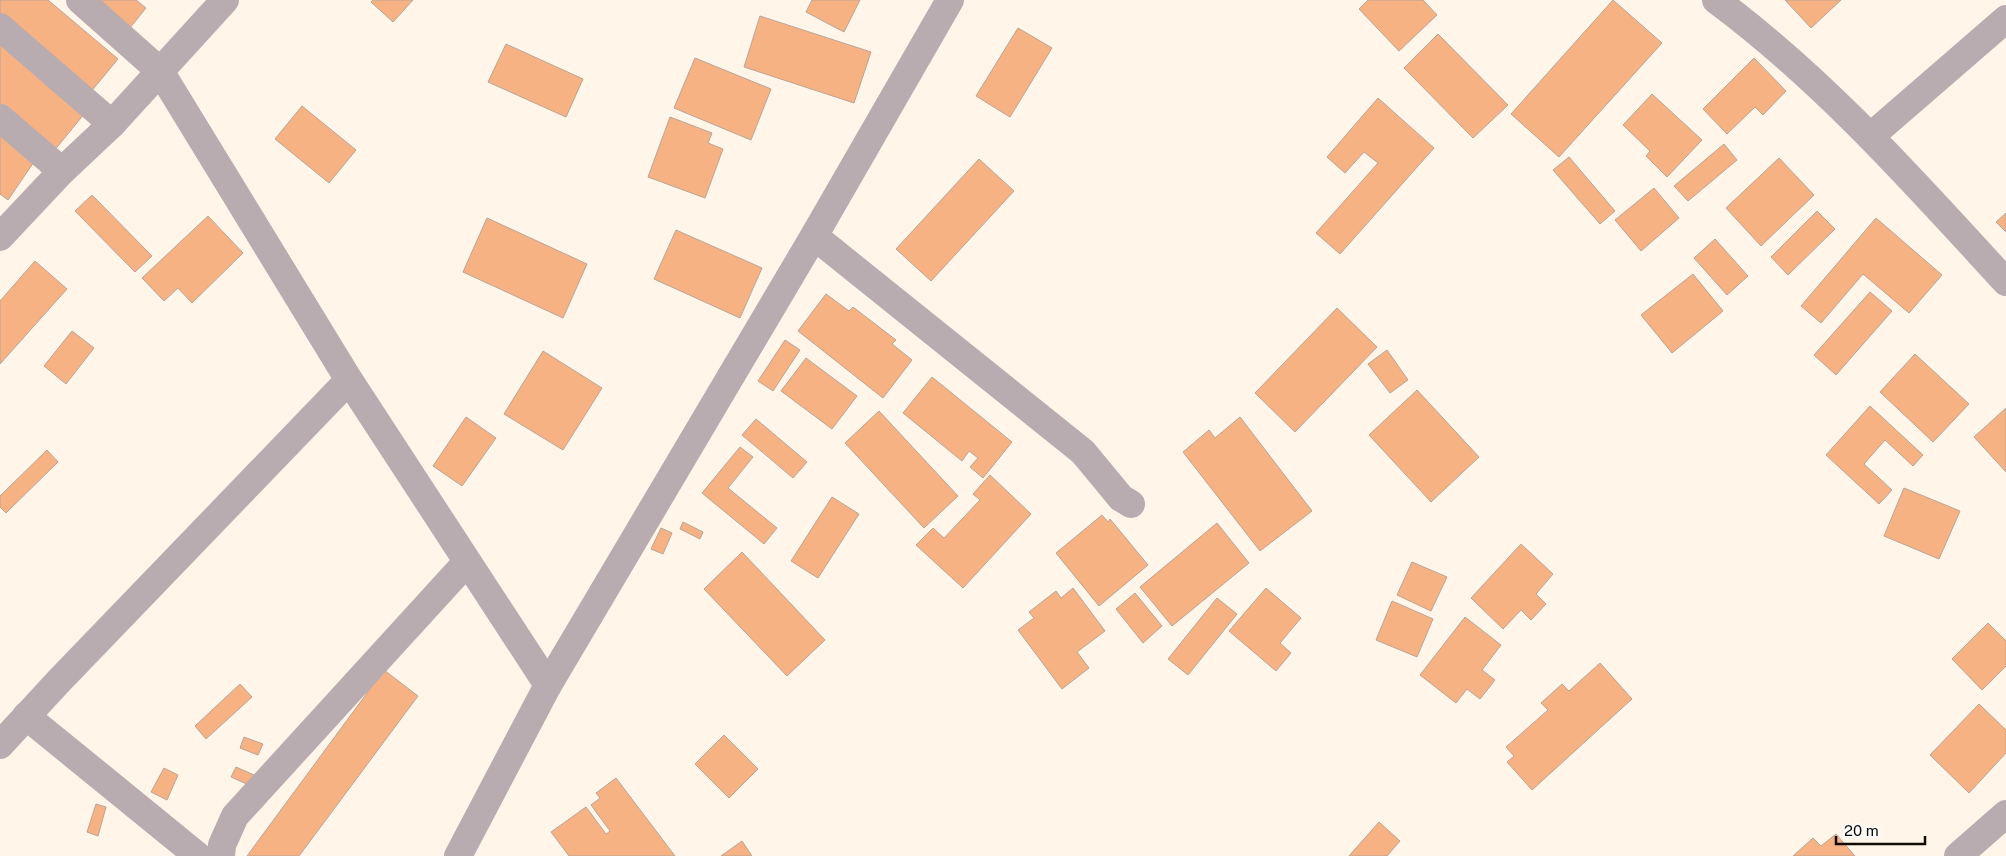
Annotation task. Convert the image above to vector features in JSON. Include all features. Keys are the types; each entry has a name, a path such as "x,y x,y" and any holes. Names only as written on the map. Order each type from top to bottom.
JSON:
{"street":[{"path":"80,0 160,71 349,380 548,685"},
{"path":"5,222 112,124 225,0"},
{"path":"458,856 548,685 814,236 950,0"},
{"path":"1716,0 1755,29 1871,136 2006,282"},
{"path":"1871,136 2006,19"},
{"path":"0,27 112,124"},
{"path":"0,118 62,170"},
{"path":"814,236 1083,452 1121,498 1131,504"},
{"path":"0,745 349,380"},
{"path":"221,856 222,846 235,816 467,562"},
{"path":"26,716 198,856"},
{"path":"1958,856 2006,814"}],"building":[{"path":"0,0 48,0 118,59 89,94 0,19"},
{"path":"92,0 136,0 146,8 129,29"},
{"path":"373,0 413,0 393,22 371,2"},
{"path":"812,0 860,0 844,32 806,12"},
{"path":"1368,0 1423,0 1437,15 1399,51 1359,9"},
{"path":"1613,0 1662,43 1559,157 1511,114"},
{"path":"1785,0 1841,0 1811,28"},
{"path":"760,16 871,52 854,103 744,67"},
{"path":"1018,28 1052,48 1010,117 976,96"},
{"path":"1438,34 1508,105 1473,138 1404,68"},
{"path":"0,41 85,113 53,152 0,107"},
{"path":"506,44 583,79 566,117 488,82"},
{"path":"695,58 771,89 751,140 674,108"},
{"path":"1754,58 1786,91 1763,115 1755,107 1727,134 1703,109"},
{"path":"1652,94 1702,140 1667,177 1646,156 1650,151 1623,125"},
{"path":"1378,98 1434,148 1340,254 1316,233 1378,163 1364,152 1345,173 1327,157"},
{"path":"302,106 356,150 329,183 275,139"},
{"path":"670,117 712,133 708,143 723,149 705,198 648,177"},
{"path":"0,134 36,159 8,200 0,194"},
{"path":"1724,144 1737,160 1688,201 1674,186"},
{"path":"1569,157 1615,211 1600,224 1553,170"},
{"path":"1779,158 1814,195 1761,246 1726,208"},
{"path":"979,159 1014,191 931,281 896,249"},
{"path":"1654,188 1679,218 1641,251 1615,220"},
{"path":"92,195 152,256 135,272 75,211"},
{"path":"1817,211 1835,229 1788,275 1771,257"},
{"path":"2006,213 2006,232 1996,222"},
{"path":"208,216 243,253 192,303 178,288 164,301 142,278"},
{"path":"487,218 587,264 563,318 463,272"},
{"path":"1876,218 1942,275 1909,313 1863,274 1821,323 1801,306"},
{"path":"676,230 762,268 740,318 654,279"},
{"path":"1715,239 1748,276 1727,295 1694,258"},
{"path":"35,261 67,289 0,364 0,301"},
{"path":"1693,274 1723,311 1672,353 1641,315"},
{"path":"1870,292 1892,311 1836,375 1814,355"},
{"path":"826,294 849,311 853,307 896,340 892,344 912,360 883,398 798,331"},
{"path":"1337,308 1377,347 1295,432 1255,393"},
{"path":"72,331 94,348 66,384 44,366"},
{"path":"785,340 800,350 773,391 758,381"},
{"path":"1387,350 1408,380 1390,393 1368,364"},
{"path":"543,351 602,388 563,450 504,414"},
{"path":"1915,354 1969,404 1933,442 1880,392"},
{"path":"806,358 857,396 832,429 781,391"},
{"path":"932,377 1012,442 983,478 970,467 978,458 969,451 962,461 903,413"},
{"path":"1417,390 1479,457 1431,502 1369,435"},
{"path":"1870,406 1923,455 1913,466 1885,440 1864,464 1892,490 1879,504 1826,455"},
{"path":"2006,408 2006,472 1974,437"},
{"path":"879,411 958,496 924,528 845,443"},
{"path":"466,417 496,438 462,486 433,466"},
{"path":"1240,417 1312,511 1260,551 1183,452 1209,430 1215,438"},
{"path":"756,419 807,462 793,478 742,435"},
{"path":"740,447 753,457 728,488 777,528 764,544 702,493"},
{"path":"47,450 58,462 6,513 0,507 0,496"},
{"path":"990,475 1031,514 963,588 916,545 933,528 944,538 980,500 973,494"},
{"path":"1904,488 1960,511 1939,559 1884,536"},
{"path":"832,497 859,514 818,578 791,561"},
{"path":"1102,515 1108,522 1110,519 1148,565 1099,606 1056,553"},
{"path":"683,522 703,532 700,539 680,529"},
{"path":"1217,523 1249,563 1172,626 1140,587"},
{"path":"661,528 672,533 663,554 651,549"},
{"path":"1521,544 1553,574 1536,594 1546,604 1531,620 1521,610 1503,629 1471,598"},
{"path":"742,552 825,640 787,676 704,589"},
{"path":"1412,562 1447,577 1431,611 1397,595"},
{"path":"1073,588 1105,631 1077,652 1089,668 1062,689 1018,630 1034,618 1029,612 1056,591 1061,598"},
{"path":"1266,588 1301,618 1280,643 1291,653 1276,671 1229,631"},
{"path":"1135,593 1162,626 1143,643 1116,609"},
{"path":"1217,598 1237,614 1188,675 1168,659"},
{"path":"1392,601 1433,619 1417,657 1376,640"},
{"path":"1465,617 1501,645 1482,670 1495,680 1480,699 1467,689 1456,703 1420,675"},
{"path":"1988,623 2006,641 2006,666 1982,690 1952,659"},
{"path":"1600,663 1632,699 1532,790 1507,762 1514,756 1506,747 1548,710 1541,703 1562,684 1569,691"},
{"path":"384,670 418,696 299,856 247,856"},
{"path":"240,684 252,697 206,739 195,726"},
{"path":"1979,704 2006,730 2006,753 1969,793 1930,755"},
{"path":"724,735 758,769 729,798 695,764"},
{"path":"244,737 263,744 258,755 240,748"},
{"path":"236,767 254,775 249,785 231,777"},
{"path":"164,768 178,775 167,800 151,792"},
{"path":"616,778 675,856 569,856 551,832 586,807 606,834 610,831 591,805 600,798 596,793"},
{"path":"96,804 106,807 98,836 87,832"},
{"path":"1379,822 1400,841 1387,856 1349,856"},
{"path":"1836,834 1855,856 1793,856 1813,838 1821,846"},
{"path":"742,841 752,856 721,856"}]}
